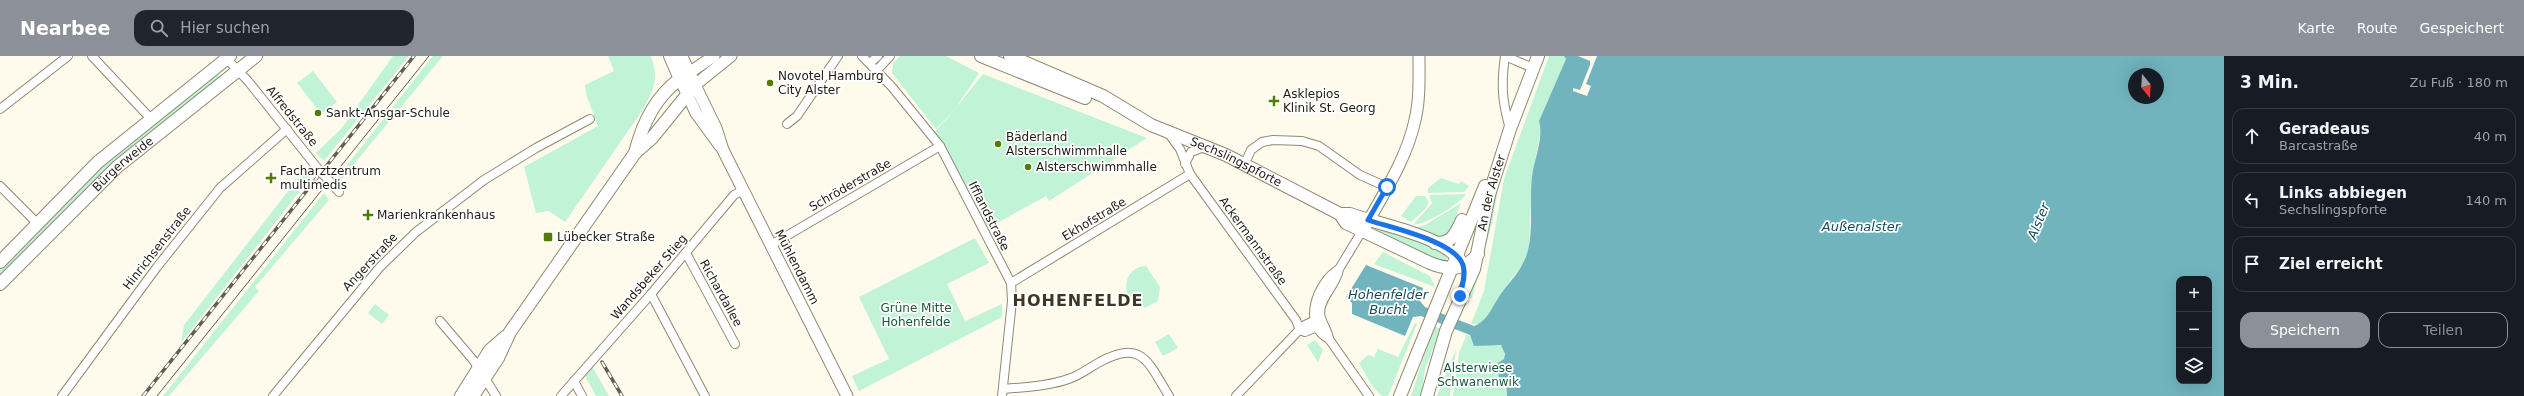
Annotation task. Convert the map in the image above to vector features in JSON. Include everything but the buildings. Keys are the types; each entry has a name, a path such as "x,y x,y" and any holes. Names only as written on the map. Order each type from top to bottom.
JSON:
{"main road":[{"name":"Bürgerweide","path":"0,284 117,167 256,56"},
{"path":"670,56 685,76 691,89"},
{"path":"681,56 685,76"},
{"path":"635,153 641,129 665,93 685,76 714,56"},
{"path":"461,396 498,358 510,332 635,153 652,138 691,89 731,56"},
{"name":"Sechslingspforte","path":"982,56 1101,105 1130,114 1205,147 1247,160 1340,214 1346,223 1436,243 1456,255 1463,266"},
{"name":"Sechslingspforte","path":"1010,56 1103,96 1130,114"},
{"path":"1365,226 1401,160 1413,128 1418,97 1419,56"},
{"name":"An der Alster","path":"1460,296 1474,269 1478,254 1486,204 1509,131 1538,56"},
{"name":"Bürgerweide","path":"0,262 98,162 227,57"},
{"name":"Mühlendamm","path":"691,89 716,128 723,150 847,396"},
{"name":"An der Alster","path":"1400,396 1430,324 1468,225 1509,131"},
{"name":"An der Alster","path":"1436,243 1446,242 1455,236 1482,182 1492,168"},
{"name":"Sechslingspforte","path":"1365,226 1430,263 1451,269 1463,266 1478,254"},
{"path":"1427,396 1446,331 1460,296 1464,274 1463,266"},
{"path":"1407,396 1411,371"},
{"path":"472,396 482,373"}],"street":[{"path":"0,110 68,56"},
{"path":"92,56 151,119"},
{"path":"787,124 797,116 838,56"},
{"name":"Ifflandstraße","path":"862,56 877,70 940,146 1010,283 1012,301 1007,334 1009,345 1003,392"},
{"path":"870,63 878,56"},
{"path":"877,70 890,56"},
{"path":"1509,131 1502,103 1501,82 1505,56 1533,68"},
{"name":"Alfredstraße","path":"227,57 319,170 339,192"},
{"name":"Angerstraße","path":"273,396 380,267 416,232 484,180 542,144 590,119"},
{"name":"Hinrichsenstraße","path":"62,396 157,267 220,188 287,129"},
{"name":"Ackermannstraße","path":"1169,132 1180,149 1185,167 1296,320 1300,330"},
{"path":"1247,160 1254,147 1267,140 1308,142 1328,151 1360,175 1387,187"},
{"name":"Schröderstraße","path":"771,245 940,146"},
{"path":"1185,167 1189,154 1198,148 1205,147"},
{"name":"Ekhofstraße","path":"1010,283 1190,174"},
{"path":"0,186 37,223"},
{"name":"Wandsbeker Stieg","path":"561,396 651,294 734,195 743,190"},
{"path":"1365,226 1339,269 1338,276 1322,304 1319,322 1323,336 1329,340 1369,396"},
{"name":"Richardallee","path":"686,253 735,344"},
{"path":"651,294 705,396"},
{"path":"440,321 482,373 496,396"},
{"path":"1236,396 1300,330 1305,332 1319,322"},
{"path":"1003,392 1069,379 1112,355 1126,352 1137,354 1146,360 1170,396"},
{"path":"574,381 582,396"}],"green space":[{"path":"393,56 409,56 324,161 316,153 341,129"},
{"path":"433,56 443,56 340,181 337,178"},
{"path":"608,56 651,56 655,71 655,83 651,94 644,108 565,222 549,211 536,213 524,167 598,126 586,94 585,85 614,71"},
{"path":"900,56 946,56 979,73 955,109 936,129 892,73 893,63"},
{"path":"1549,56 1564,56 1566,59 1539,121 1541,130 1532,176 1529,247 1525,261 1498,297 1488,317 1480,324 1471,324 1484,291 1504,179"},
{"path":"313,71 337,102 321,114 297,83"},
{"path":"217,73 221,78 0,279 0,269 115,155"},
{"name":"Alsterschwimmhalle","path":"983,74 1147,138 1049,201 1046,196 988,228 973,197 934,133"},
{"path":"306,168 310,178 181,343 184,325"},
{"path":"1501,173 1492,223 1472,298 1467,297 1489,209"},
{"path":"1441,178 1459,184 1461,181 1469,186 1464,192 1428,193 1428,188"},
{"path":"324,193 329,200 255,287 259,291 169,396 163,396"},
{"path":"1466,194 1457,203 1442,213 1419,224 1413,225 1432,203 1429,195"},
{"path":"1416,196 1425,196 1429,202 1426,208 1411,222 1401,216"},
{"path":"1461,203 1450,230 1451,234 1441,237 1413,228 1425,225"},
{"path":"1380,230 1435,246 1448,255 1446,262 1443,263 1379,233"},
{"name":"Grüne Mitte Hohenfelde","path":"975,238 989,263 947,284 965,321 1002,304 1002,317 859,391 852,376 889,359 859,297"},
{"path":"1383,252 1430,276 1435,287 1374,264"},
{"path":"1146,266 1160,287 1158,301 1145,308 1129,299 1126,288 1128,277 1131,273 1135,269"},
{"path":"375,304 389,315 382,324 368,313"},
{"path":"1415,323 1417,324 1388,396 1382,396 1372,386 1359,363 1368,355 1374,357 1378,349 1398,357"},
{"path":"1434,326 1441,329 1425,369 1421,396 1411,396"},
{"path":"1169,334 1178,348 1163,356 1155,342"},
{"name":"Alsterwiese Schwanenwik","path":"1467,334 1473,339 1474,345 1496,343 1503,347 1505,357 1499,363 1507,396 1453,396 1459,353"},
{"path":"1315,340 1323,350 1318,362 1307,345"},
{"path":"1456,349 1450,396 1437,396"},
{"path":"592,366 609,396 596,396 584,374"}],"water":[{"name":"Außenalster","path":"1564,56 2224,56 2224,396 1507,396 1506,385 1499,380 1498,363 1504,359 1505,354 1501,345 1474,346 1470,335 1421,316 1413,317 1405,336 1352,314 1352,303 1346,297 1366,265 1423,288 1420,301 1425,307 1474,326 1485,318 1501,293 1519,271 1527,253 1531,232 1532,177 1540,142 1539,121 1566,59"}],"pier":[{"path":"1578,56 1597,56 1586,84 1591,86 1587,96 1573,91 1573,88 1580,90 1590,65 1590,61"}],"tram line":[{"path":"157,396 429,56"}],"railway":[{"path":"143,396 414,56"},
{"path":"602,362 622,396"}],"place":[{"name":"Novotel Hamburg City Alster","path":"770,83"},
{"name":"Asklepios Klinik St. Georg","path":"1274,101"},
{"name":"Sankt-Ansgar-Schule","path":"318,113"},
{"name":"Bäderland Alsterschwimmhalle","path":"998,144"},
{"name":"Alsterschwimmhalle","path":"1028,167"},
{"name":"Facharztzentrum multimedis","path":"271,178"},
{"name":"Marienkrankenhaus","path":"368,215"},
{"name":"Lübecker Straße","path":"548,237"}],"district":[{"name":"HOHENFELDE","path":"1078,300"}],"route":[{"path":"1387,187 1368,220 1424,238 1447,248 1456,255 1462,262 1464,270 1464,278 1460,296"}],"water label":[{"name":"Alster","path":"2038,221"},
{"name":"Hohenfelder Bucht","path":"1388,302"}]}
